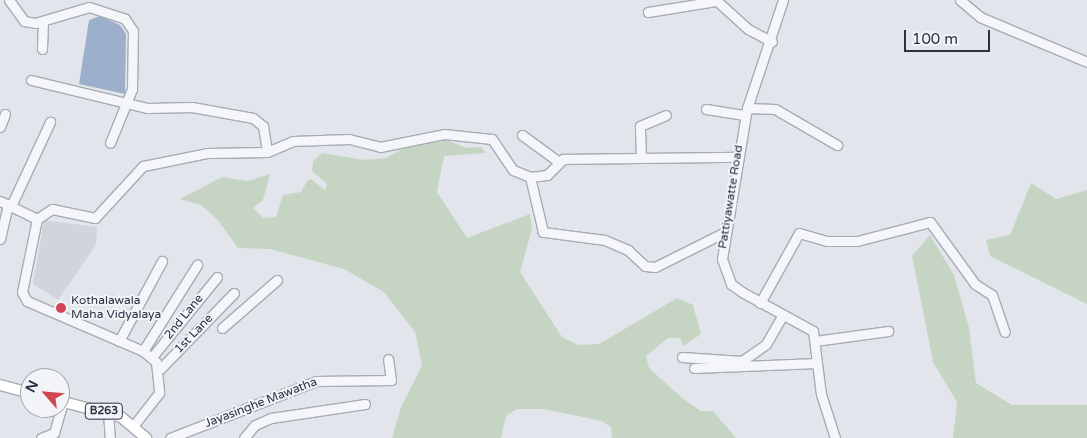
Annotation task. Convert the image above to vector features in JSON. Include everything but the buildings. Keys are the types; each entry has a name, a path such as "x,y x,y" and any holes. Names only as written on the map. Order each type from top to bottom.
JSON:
{"main road":[{"path":"0,385 20,390"},
{"name":"B263","path":"70,403 108,412 134,425 146,438"}],"street":[{"path":"9,0 24,21 42,21 89,7 125,19 133,31 130,104 110,143"},
{"name":"Pattiyawatte Road","path":"783,0 772,42 746,111 723,233 727,275 742,292 782,316 809,326 815,340"},
{"path":"960,0 980,17 1087,62"},
{"path":"648,12 670,4 717,1 748,29 772,42"},
{"path":"42,21 42,50"},
{"path":"31,80 130,104 192,107 253,118 263,126 267,152"},
{"path":"706,109 746,111 775,109 837,145"},
{"path":"0,127 5,114"},
{"path":"641,158 640,126 666,115"},
{"path":"0,239 7,204 50,122"},
{"path":"134,425 152,408 160,386 160,369 152,357 143,351 24,297 37,219 52,209 95,218 143,166 207,152 267,152 293,141 349,139 380,146 454,135 492,139 513,170 530,177 547,175 559,162"},
{"path":"522,135 559,162 641,158 737,157"},
{"path":"530,177 543,232 605,240 628,250 645,266 655,267 723,233"},
{"path":"7,204 37,219"},
{"path":"760,303 799,233 827,241 857,241 930,222 975,284 992,295 1005,332"},
{"path":"118,341 162,261"},
{"path":"143,351 197,265"},
{"name":"2nd Lane","path":"152,357 217,277"},
{"name":"1st Lane","path":"222,328 277,280"},
{"name":"1st Lane","path":"160,369 231,296 240,311"},
{"path":"682,357 742,361 766,344 782,316"},
{"path":"835,438 817,362 815,340 888,331"},
{"name":"Jayasinghe Mawatha","path":"170,438 316,381 391,380 388,359"},
{"path":"694,368 817,362"},
{"path":"244,438 255,425 271,418 365,404"},
{"path":"108,412 110,438"},
{"path":"42,438 56,436 59,418"}],"shaded area":[{"path":"44,220 97,227 96,245 58,300 33,284"}],"green space":[{"path":"444,139 466,148 481,147 486,153 444,156 437,192 467,238 530,214 532,229 520,272 562,337 578,345 599,344 677,298 693,305 701,334 683,346 680,338 668,338 646,356 649,368 682,398 701,411 713,411 736,438 612,438 611,427 602,421 544,409 517,409 506,416 501,438 392,438 401,407 422,366 415,332 384,292 344,269 270,249 238,248 217,219 201,205 180,199 222,177 248,181 270,174 263,200 253,208 263,218 276,217 283,195 301,192 307,181 311,179 325,190 327,184 312,171 313,161 322,153 365,160 386,158 413,143"},
{"path":"1031,183 1056,199 1087,190 1087,304 990,256 986,240 1010,235"},
{"path":"930,235 954,275 969,328 976,383 1012,405 1087,405 1087,438 953,438 957,402 933,362 912,256"}],"water":[{"path":"100,16 120,25 126,34 125,94 79,84 89,20"}],"place":[{"name":"Kothalawala Maha Vidyalaya","path":"61,308"}]}
